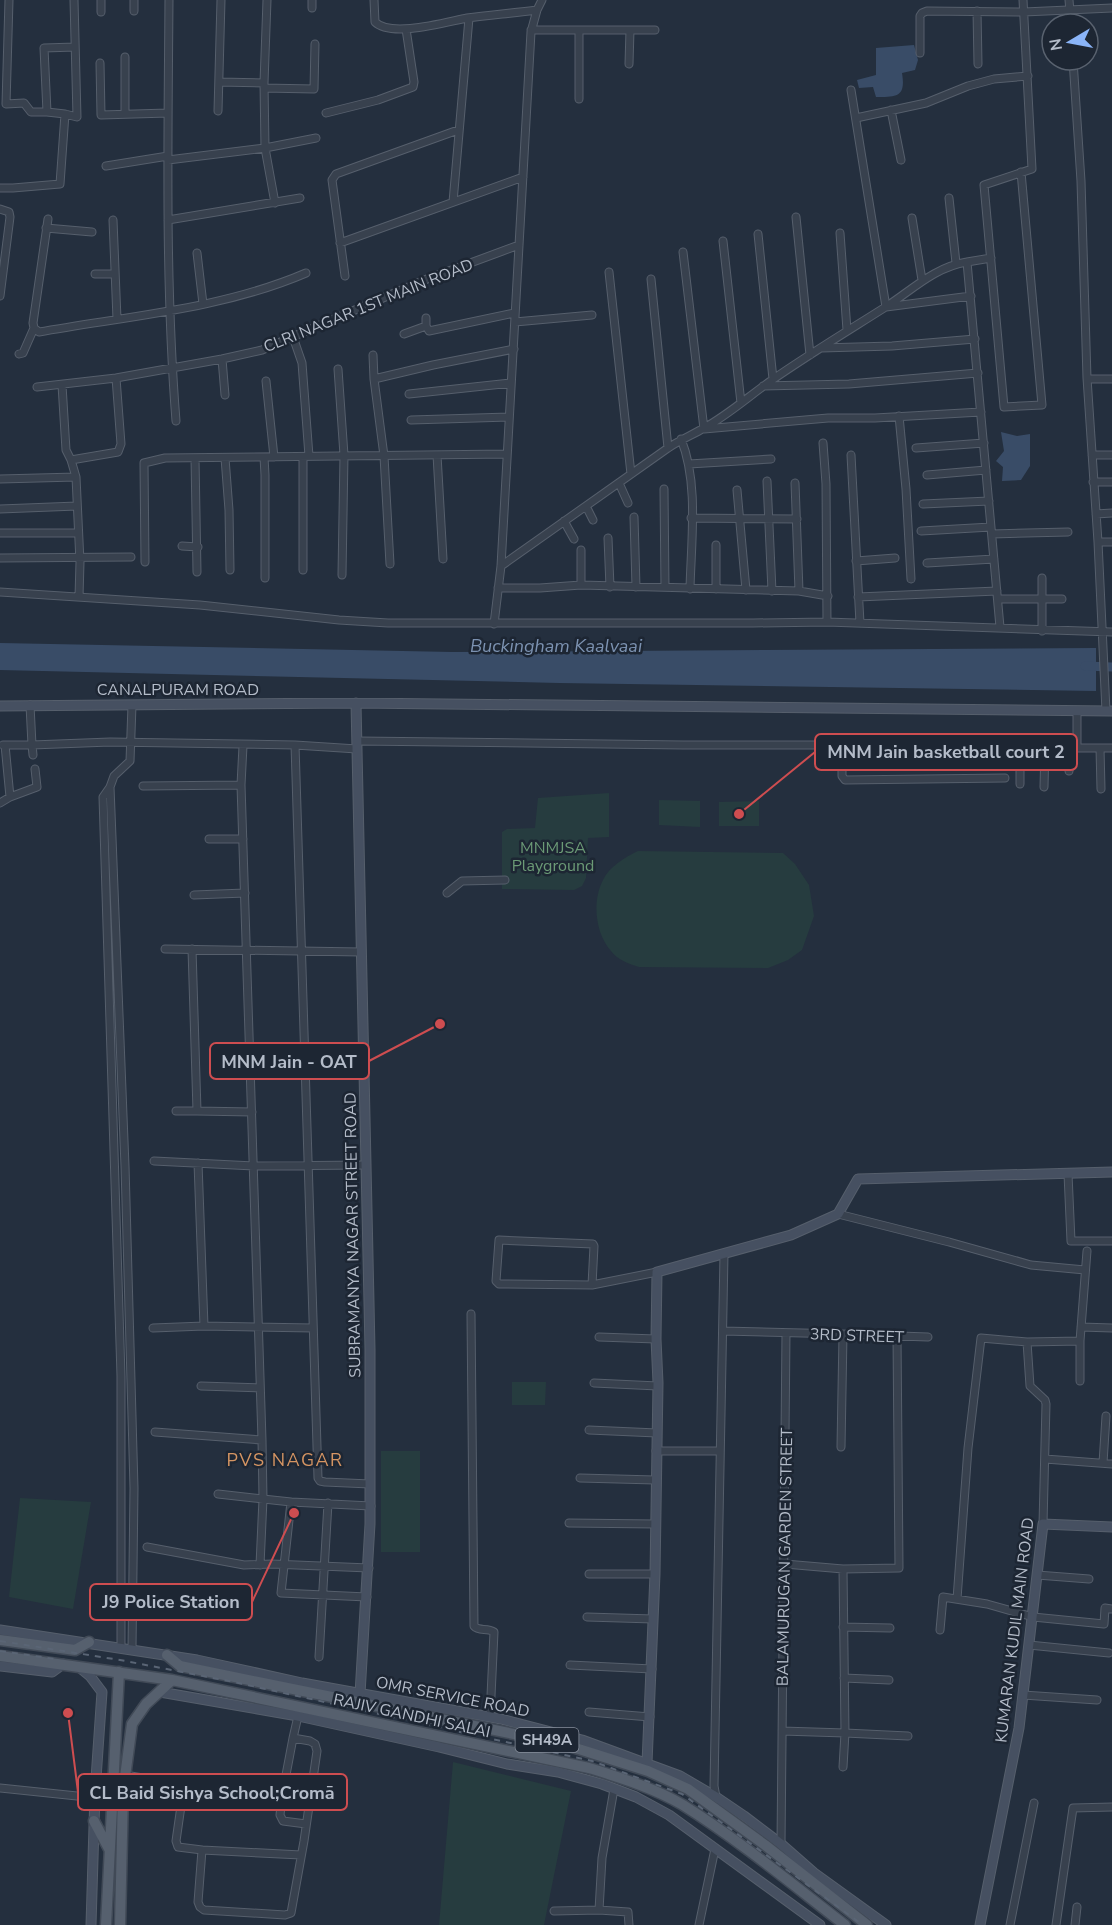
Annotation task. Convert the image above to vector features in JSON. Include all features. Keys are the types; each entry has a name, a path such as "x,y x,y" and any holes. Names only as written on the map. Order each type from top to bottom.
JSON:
{"main road":[{"path":"0,1640 75,1650 89,1642"},
{"name":"RAJIV GANDHI SALAI","path":"167,1655 180,1666 359,1698 563,1744 648,1771 688,1790 765,1845 867,1925"},
{"name":"RAJIV GANDHI SALAI","path":"0,1656 172,1680 590,1768 616,1776 649,1788 682,1805 845,1925"},
{"path":"119,1672 106,1922 120,1923 123,1792 132,1724 146,1704 172,1680"},
{"path":"94,1821 109,1850"},
{"path":"822,1908 830,1897"}],"street":[{"path":"9,0 6,104 24,103 31,111 76,117 74,0"},
{"path":"101,0 101,12"},
{"path":"134,0 135,11"},
{"path":"169,0 168,220 172,368 176,421"},
{"path":"218,111 222,0"},
{"path":"267,0 264,86 265,148 275,203"},
{"path":"312,0 312,8"},
{"path":"375,0 375,22 384,27 406,28 537,10"},
{"path":"494,624 501,566 531,30 542,0"},
{"path":"1021,172 1042,405 1004,407 984,185 1032,168 1023,0"},
{"path":"1070,0 1070,12"},
{"path":"920,53 921,13 927,11 1024,12 1112,8"},
{"path":"977,12 978,64"},
{"path":"453,202 469,18"},
{"path":"326,113 378,100 413,87 406,28"},
{"path":"531,30 655,30"},
{"path":"579,30 579,99"},
{"path":"629,64 630,30"},
{"path":"219,82 314,89 315,44"},
{"path":"47,112 44,48 75,46"},
{"path":"125,57 125,114"},
{"path":"100,63 101,115 168,113"},
{"path":"1074,72 1081,181 1093,482 1106,697 1109,711"},
{"path":"856,118 926,103 994,79 1028,76"},
{"path":"851,90 886,307"},
{"path":"891,110 901,160"},
{"path":"0,188 60,184 65,114"},
{"path":"345,276 332,180 336,174 458,130"},
{"path":"106,166 265,148 316,138"},
{"path":"340,243 523,177"},
{"path":"168,220 300,198"},
{"path":"949,198 956,263"},
{"path":"0,209 9,212 10,217 0,296"},
{"path":"796,218 810,355"},
{"path":"912,218 922,280"},
{"path":"19,354 25,350 34,328 48,219"},
{"path":"113,220 117,319"},
{"path":"46,228 92,232"},
{"path":"840,233 847,330"},
{"path":"758,234 773,379"},
{"path":"723,241 741,403"},
{"name":"CLRI NAGAR 1ST MAIN ROAD","path":"37,387 116,378 262,350 427,279 519,244"},
{"path":"682,252 704,429"},
{"path":"197,253 203,304"},
{"path":"501,566 681,439 704,429 773,379 886,307 922,280 956,263 991,258"},
{"path":"967,262 1000,627"},
{"path":"609,272 631,474"},
{"path":"34,328 39,332 243,296 306,273"},
{"path":"95,274 115,274"},
{"path":"651,279 668,448"},
{"path":"886,307 971,296"},
{"path":"404,334 426,322 429,331 514,313"},
{"path":"515,322 592,315"},
{"path":"293,337 302,363 306,457 303,570"},
{"path":"821,348 892,346 975,339"},
{"path":"374,380 433,365 514,349"},
{"path":"373,355 384,456 390,564"},
{"path":"222,359 225,395"},
{"path":"338,369 344,455 342,575"},
{"path":"763,387 849,384 978,373"},
{"path":"71,460 118,452 121,444 116,378"},
{"path":"1088,379 1112,379"},
{"path":"266,381 274,457"},
{"path":"409,394 511,383"},
{"path":"62,385 66,450 76,477 80,559 79,597"},
{"path":"704,429 828,418 875,418 981,412"},
{"path":"899,416 911,579"},
{"path":"411,420 509,417"},
{"path":"681,439 687,453 692,492 690,589"},
{"path":"823,443 826,484 827,622"},
{"path":"916,448 984,443"},
{"path":"145,562 144,463 165,458 507,454"},
{"path":"437,455 443,559"},
{"path":"851,455 860,623"},
{"path":"1092,455 1112,455"},
{"path":"264,457 265,578"},
{"path":"195,458 197,572"},
{"path":"225,458 230,570"},
{"path":"689,464 771,459"},
{"path":"927,475 986,470"},
{"path":"0,479 76,477"},
{"path":"767,481 772,591"},
{"path":"1093,482 1112,482"},
{"path":"618,483 628,503"},
{"path":"795,483 800,591"},
{"path":"664,489 664,587"},
{"path":"737,490 746,590"},
{"path":"923,504 989,501"},
{"path":"0,509 77,506"},
{"path":"586,506 593,520"},
{"path":"1096,514 1112,513"},
{"path":"634,517 636,587"},
{"path":"691,518 797,519"},
{"path":"564,521 574,539"},
{"path":"921,531 1068,532"},
{"path":"0,533 78,533"},
{"path":"608,538 610,586"},
{"path":"1098,542 1112,542"},
{"path":"716,545 716,589"},
{"path":"182,546 198,547"},
{"path":"580,550 580,585"},
{"path":"0,558 130,557"},
{"path":"856,561 895,558"},
{"path":"927,563 994,559"},
{"path":"1042,578 1042,631"},
{"path":"498,588 580,585 664,587 800,591 828,596"},
{"path":"0,592 200,605 388,623 827,622 1112,632"},
{"path":"858,597 997,595 1062,599"},
{"name":"CANALPURAM ROAD","path":"0,706 356,703 1109,711"},
{"name":"SUBRAMANYA NAGAR STREET ROAD","path":"356,703 370,1349 371,1506 369,1568 359,1698"},
{"path":"30,705 33,755"},
{"path":"122,1648 121,1376 103,797 114,776 130,760 132,705"},
{"path":"1069,771 1077,711"},
{"path":"10,797 2,745 110,742 243,746 842,745 1112,748"},
{"path":"842,745 842,776 845,780 1005,778"},
{"path":"243,746 241,785 262,1440 263,1499 260,1565"},
{"path":"295,746 318,1478 325,1482 370,1484"},
{"path":"1020,748 1020,784"},
{"path":"1044,788 1045,748"},
{"path":"1100,748 1101,789"},
{"path":"0,803 37,787 35,769"},
{"path":"142,786 241,785"},
{"path":"110,787 125,1166 134,1488 132,1650"},
{"path":"209,839 243,839"},
{"path":"447,893 462,881 505,880"},
{"path":"194,895 245,893"},
{"path":"165,949 362,952"},
{"path":"192,949 198,1111"},
{"path":"177,1111 252,1112"},
{"path":"154,1161 254,1166 366,1165"},
{"path":"198,1163 204,1326"},
{"path":"592,1285 593,1244 499,1240 496,1281 499,1284 592,1285 657,1272 791,1235 838,1214 858,1179 1112,1172"},
{"path":"1068,1174 1071,1241 1112,1241"},
{"path":"838,1214 1031,1265 1085,1270"},
{"path":"1080,1380 1080,1341 1087,1251"},
{"path":"716,1797 714,1786 724,1254"},
{"path":"648,1763 655,1574 657,1272"},
{"path":"471,1314 474,1626 478,1629 491,1629 494,1632 490,1717"},
{"path":"153,1328 204,1326 313,1328"},
{"path":"1081,1327 1112,1328"},
{"path":"723,1331 786,1333"},
{"name":"3RD STREET","path":"786,1333 928,1337"},
{"name":"BALAMURUGAN GARDEN STREET","path":"781,1844 786,1333"},
{"path":"841,1447 843,1334"},
{"path":"785,1564 843,1569 899,1568 897,1336"},
{"path":"599,1337 656,1339"},
{"path":"957,1599 968,1448 981,1338 1027,1342 1080,1341"},
{"name":"KUMARAN KUDIL MAIN ROAD","path":"980,1925 1015,1752 1033,1617 1042,1524 1046,1404 1045,1400 1030,1386 1027,1342"},
{"path":"594,1383 658,1386"},
{"path":"201,1386 260,1388"},
{"path":"1103,1463 1106,1416"},
{"path":"589,1430 657,1433"},
{"path":"155,1432 262,1440"},
{"path":"656,1451 720,1451"},
{"path":"1045,1459 1112,1464"},
{"path":"580,1478 656,1480"},
{"path":"218,1494 291,1502 371,1506"},
{"path":"291,1502 281,1593 367,1597"},
{"path":"319,1657 328,1503"},
{"path":"569,1523 655,1524"},
{"path":"1042,1524 1112,1527"},
{"path":"147,1547 244,1565 285,1564 369,1568"},
{"path":"843,1569 845,1733 843,1767"},
{"path":"589,1574 655,1574"},
{"path":"1037,1575 1089,1579"},
{"path":"940,1630 943,1597 987,1604 1033,1617 1104,1624 1105,1608 1112,1609"},
{"path":"587,1617 653,1619"},
{"path":"843,1627 890,1628"},
{"name":"OMR SERVICE ROAD","path":"0,1630 167,1655 359,1698 490,1717 582,1740 680,1776 716,1797 886,1925"},
{"path":"1029,1645 1109,1653"},
{"path":"0,1666 52,1672 63,1664"},
{"path":"570,1665 652,1670"},
{"path":"77,1666 90,1676 102,1692 94,1821 91,1925"},
{"path":"844,1678 889,1680"},
{"path":"160,1692 298,1716 507,1764 558,1772 614,1789 636,1797 669,1815 820,1925"},
{"path":"1023,1695 1097,1700"},
{"path":"589,1712 650,1717"},
{"path":"298,1716 280,1815 283,1821 306,1824"},
{"path":"782,1731 908,1736"},
{"path":"202,1850 198,1902 204,1910 291,1914 317,1751 315,1744 310,1741 293,1738"},
{"path":"125,1775 184,1785 282,1796"},
{"path":"184,1785 176,1841 178,1847 300,1855"},
{"path":"0,1788 77,1796"},
{"path":"599,1910 602,1858 614,1789"},
{"path":"123,1792 182,1800"},
{"path":"1010,1925 1034,1803"},
{"path":"1056,1925 1074,1808 1112,1807"},
{"path":"699,1925 715,1849"},
{"path":"1075,1925 1077,1907"},
{"path":"554,1911 628,1912 629,1925"}],"green space":[{"name":"MNMJSA Playground","path":"609,793 609,837 588,838 586,878 582,886 574,890 502,889 502,832 507,829 535,828 538,798"},
{"path":"659,800 700,801 700,827 659,825"},
{"path":"759,801 759,826 719,826 719,802"},
{"path":"638,851 783,853 795,864 809,885 814,916 802,950 788,960 768,968 639,967 620,959 611,951 601,935 597,917 597,897 609,871 623,859"},
{"path":"512,1382 546,1382 545,1405 512,1405"},
{"path":"381,1451 420,1451 420,1552 381,1552"},
{"path":"20,1498 91,1502 73,1609 9,1597"},
{"path":"453,1762 571,1791 544,1925 439,1925"}],"water":[{"path":"914,45 918,60 915,70 902,73 903,87 898,94 876,97 873,87 859,88 857,80 876,75 876,48"},
{"path":"1001,432 1017,436 1030,434 1030,466 1021,480 1002,481 1003,467 996,461 1004,451"},
{"path":"0,643 452,652 1096,648 1096,691 559,683 0,670"}],"waterway":[{"name":"Buckingham Kaalvaai","path":"1085,666 1112,667"}],"railway":[{"path":"0,1641 120,1660 234,1682 592,1761 682,1794 863,1925"},
{"path":"0,1651 55,1659"}],"place":[{"name":"MNM Jain basketball court 2","path":"739,814"},
{"name":"MNM Jain - OAT","path":"440,1024"},
{"name":"J9 Police Station","path":"294,1513"},
{"name":"CL Baid Sishya School;Cromā","path":"68,1713"}],"district":[{"name":"PVS NAGAR","path":"285,1460"}]}
